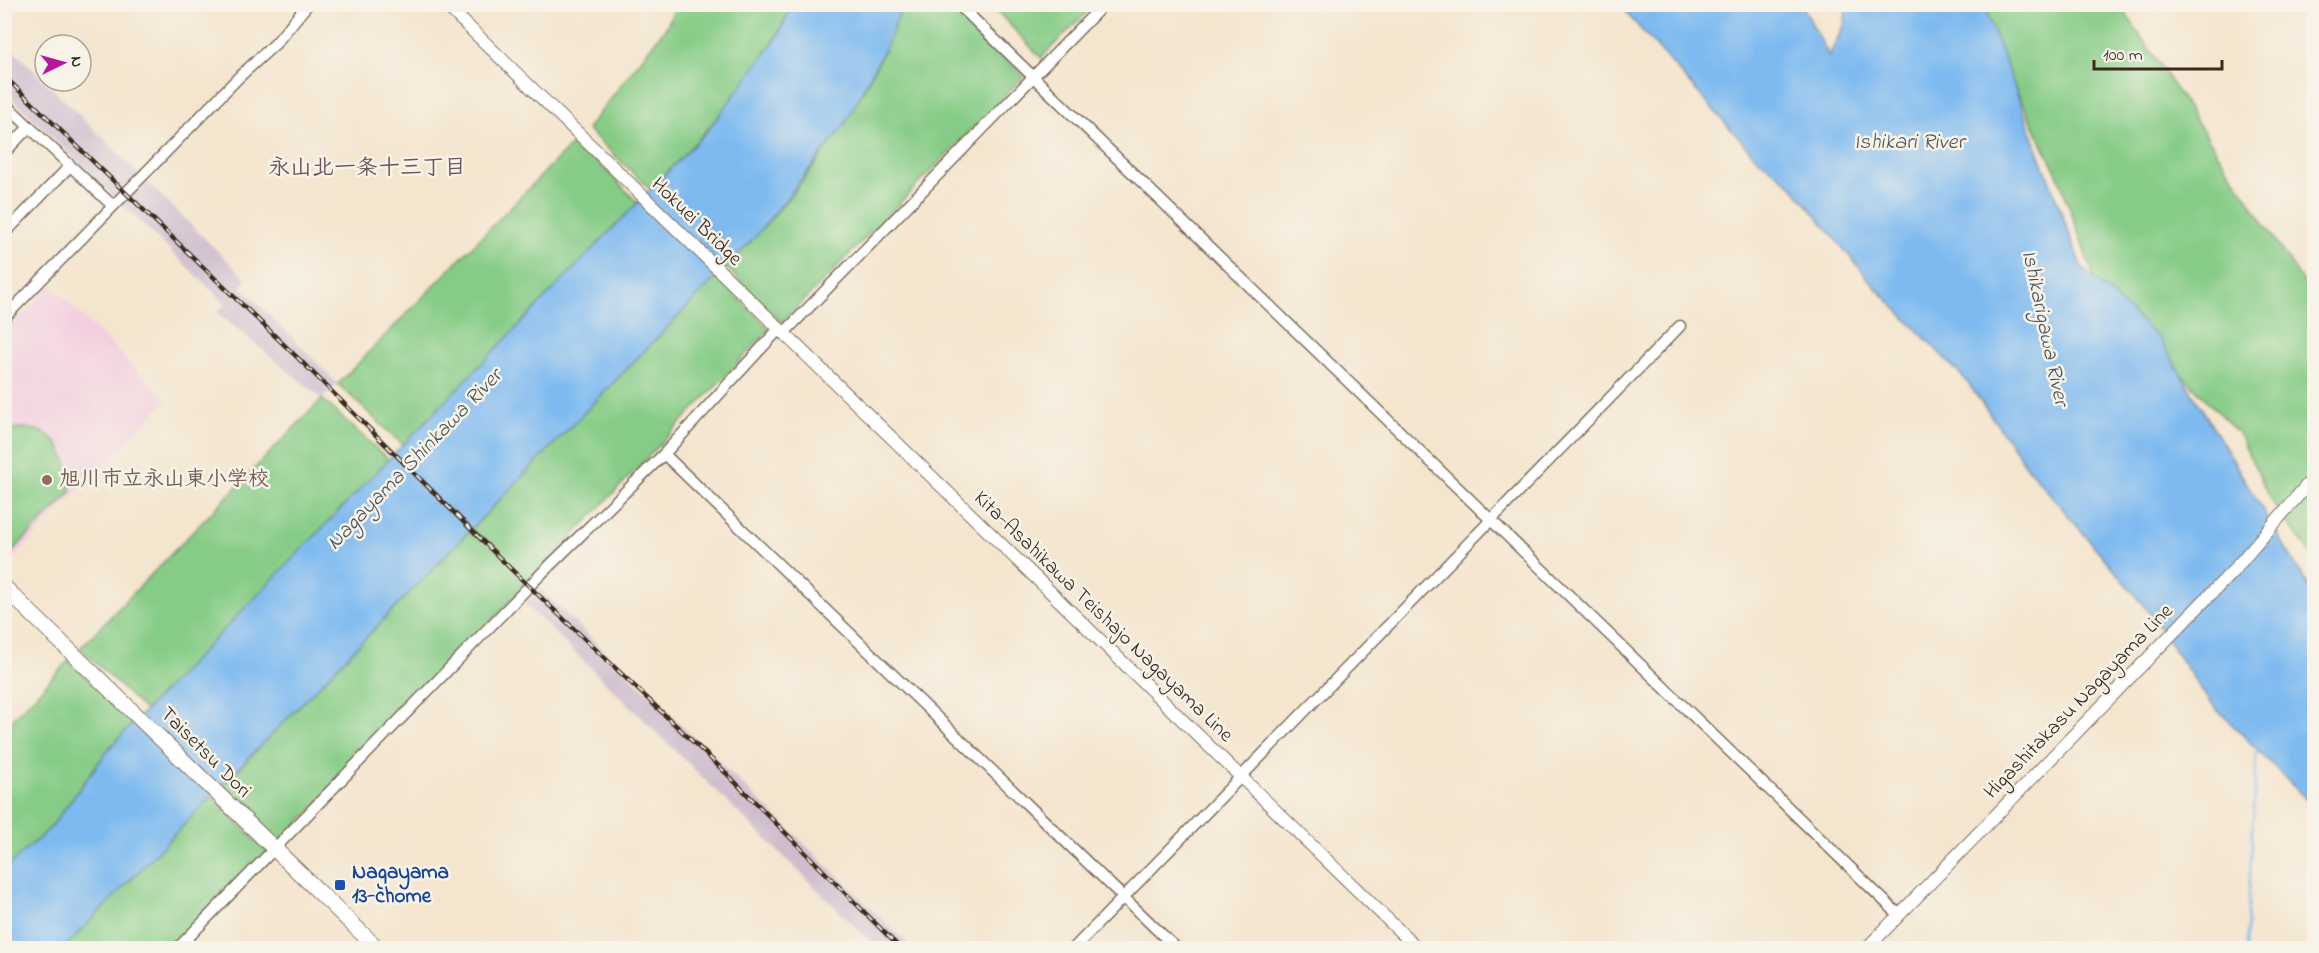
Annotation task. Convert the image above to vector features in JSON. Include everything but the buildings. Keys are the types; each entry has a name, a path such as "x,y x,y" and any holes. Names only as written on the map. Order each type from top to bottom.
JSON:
{"highway":[{"name":"Taisetsu Dori","path":"4,586 377,948"}],"main road":[{"name":"Hokuei Bridge","path":"445,4 762,313"},
{"name":"Kita-Asahikawa Teishajo Nagayama Line","path":"762,313 1417,948"},
{"name":"Higashitakasu Nagayama Line","path":"1867,948 2233,571 2314,477"}],"street":[{"path":"4,318 276,43 308,4"},
{"path":"958,4 1899,915"},
{"path":"178,948 543,572 664,454 781,331 1104,4"},
{"path":"4,103 113,206"},
{"path":"4,153 29,127"},
{"path":"4,234 70,166"},
{"path":"1074,948 1680,326"},
{"path":"664,454 1176,948"}],"shaded area":[{"path":"4,41 33,70 33,93 57,93 246,279 241,287 338,384 322,399 217,312 226,304 5,92"},
{"name":"旭川市立永山東小学校","path":"51,285 167,400 8,564 4,560 4,333"},
{"path":"540,589 912,948 877,948 525,604"}],"green space":[{"path":"999,4 1094,5 1041,58 996,10"},
{"path":"676,5 792,5 779,31 748,80 711,125 651,190 587,129 667,26"},
{"path":"902,5 949,5 1024,76 782,323 726,267 780,208 829,145 871,77"},
{"path":"1975,5 2120,5 2314,299 2314,558 2274,505 2238,433 2097,286 2059,178"},
{"path":"576,140 638,203 404,446 338,384"},
{"path":"716,277 770,329 278,845 222,786"},
{"path":"322,399 389,460 146,711 80,648"},
{"path":"17,428 32,429 43,433 59,446 67,467 71,492 7,557 4,554 5,432"},
{"path":"69,660 134,723 111,746 52,826 5,869 5,727"},
{"path":"212,796 269,854 178,948 64,948"}],"water":[{"name":"Nagayama Shinkawa River","path":"792,5 902,5 890,38 844,126 757,235 64,948 5,948 5,869 52,826 111,746 708,130 778,36"},
{"name":"Ishikari River","path":"1619,5 1802,5 1829,56 1845,23 1846,5 1984,5 2082,268 2160,339 2314,595 2314,807 2209,701 2144,605 2028,468 1965,379 1876,288 1790,184 1755,156"}],"waterway":[{"path":"2246,948 2257,748"}],"railway":[{"path":"4,76 301,361 513,571 726,773 900,948"}],"place":[{"name":"旭川市立永山東小学校","path":"47,480"},
{"name":"Nagayama 13-chome","path":"340,885"}],"district":[{"name":"永山北一条十三丁目","path":"367,169"}],"water label":[{"name":"Ishikarigawa River","path":"2044,328"}]}
